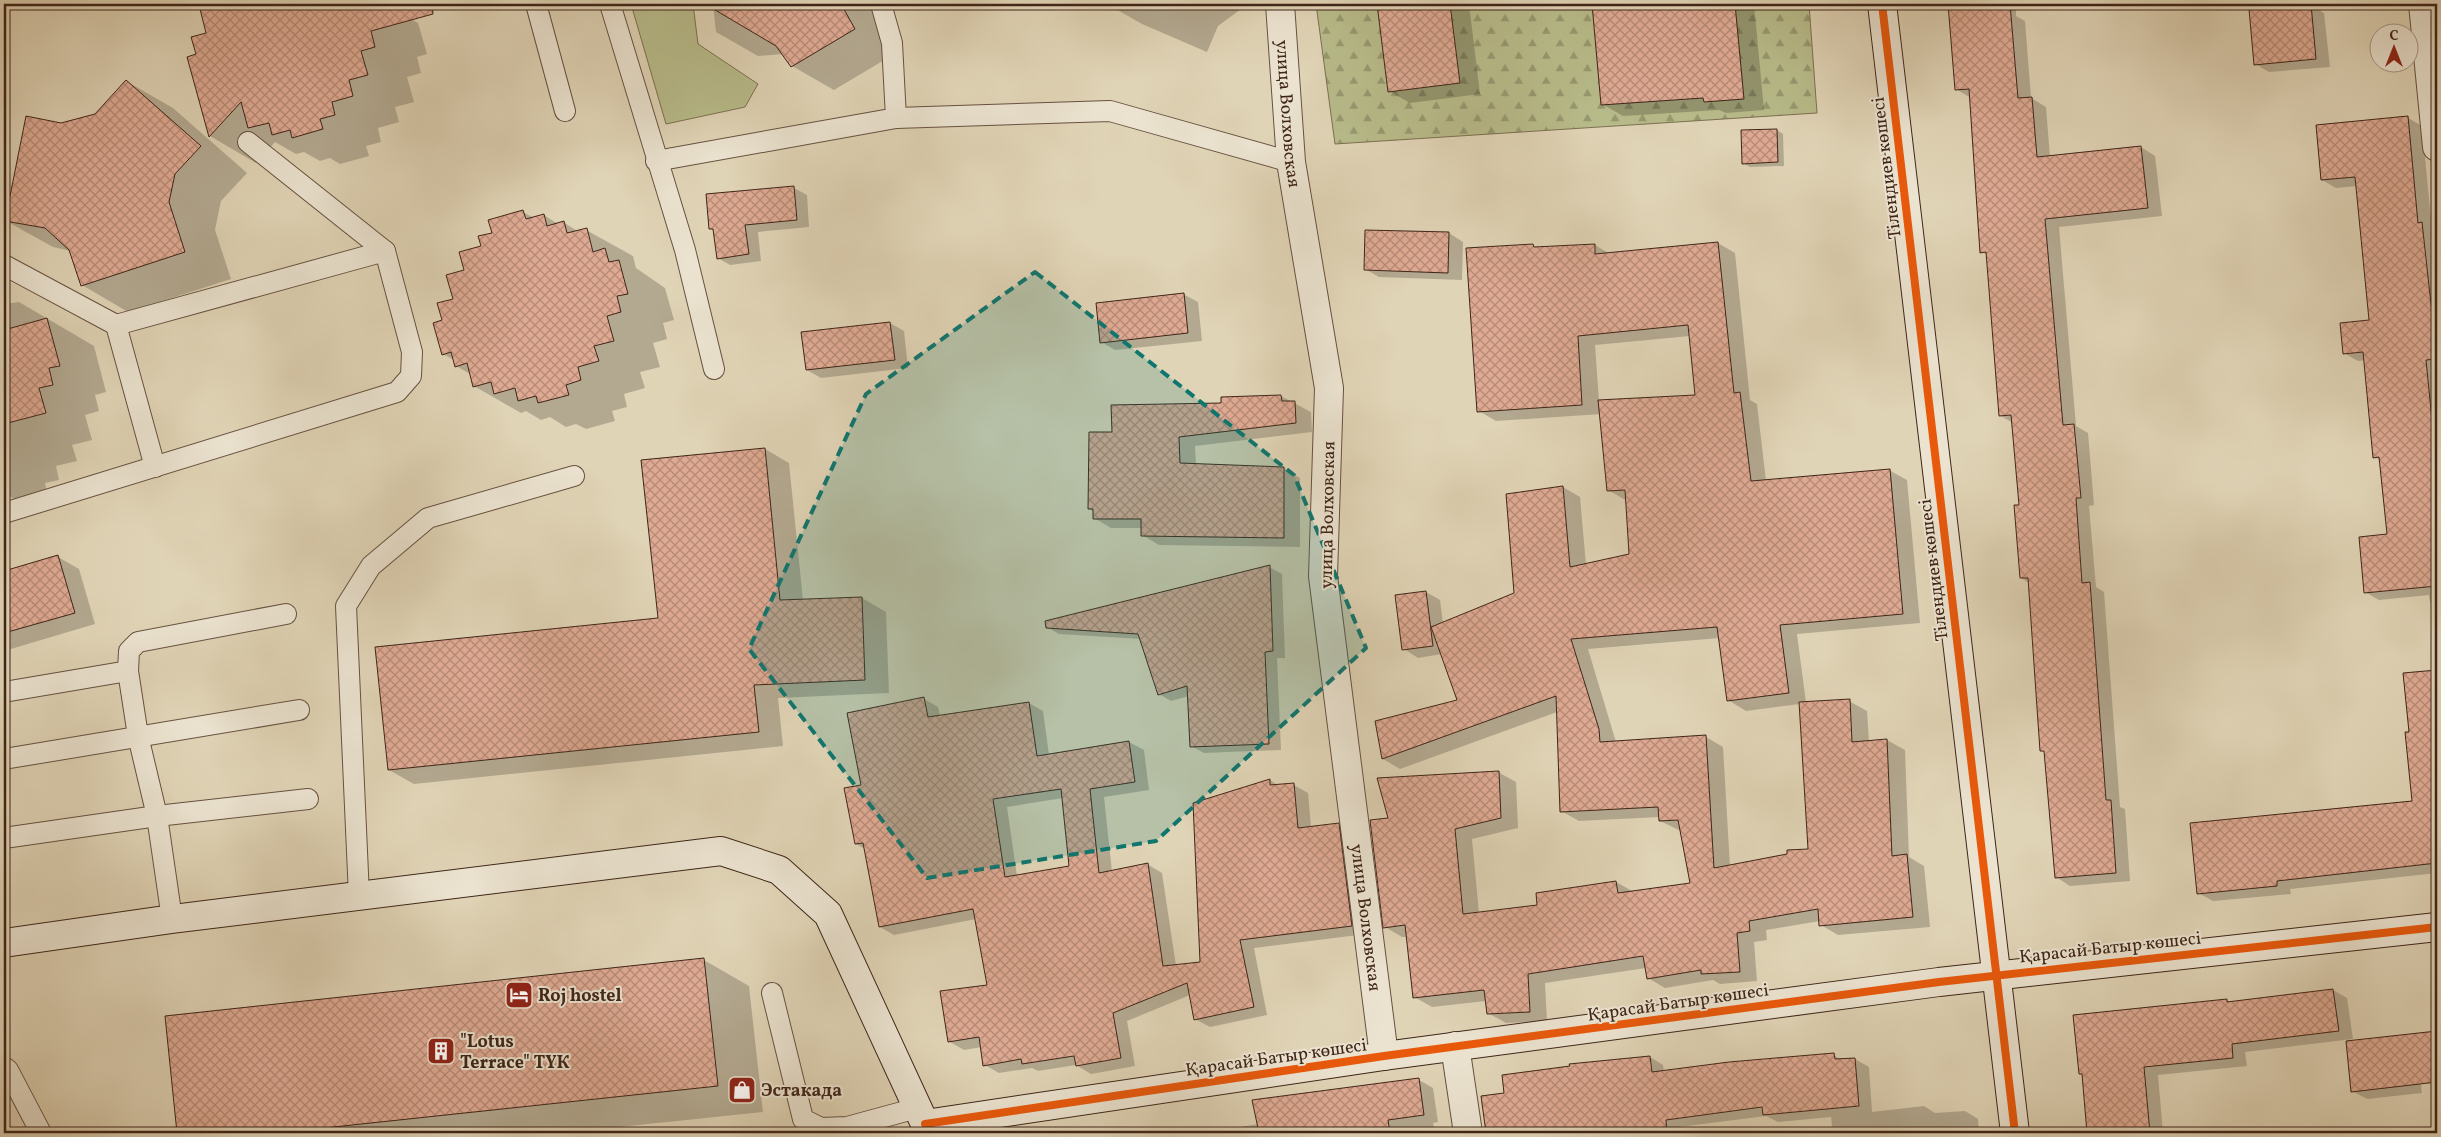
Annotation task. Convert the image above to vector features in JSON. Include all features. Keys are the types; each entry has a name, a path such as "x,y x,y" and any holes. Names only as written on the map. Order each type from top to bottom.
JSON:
{"street":[{"name":"улица Волховская","path":"1280,4 1291,162 1329,388 1324,576 1384,1056"},
{"name":"Тілендиев көшесі","path":"1882,4 2015,1133"},
{"path":"2423,4 2437,148"},
{"path":"4,943 172,919 721,851 779,870 828,914 923,1122"},
{"name":"Қарасай Батыр көшесі","path":"923,1122 1455,1046 1996,975 2437,927"},
{"path":"1455,1046 1468,1133"}],"lane":[{"path":"536,4 565,111"},
{"path":"610,4 656,161 685,250 714,369"},
{"path":"881,4 892,43 896,118"},
{"path":"656,161 896,118 1110,111 1291,162"},
{"path":"4,512 397,392 411,376 412,352 386,251 248,142"},
{"path":"4,265 116,325 386,251"},
{"path":"116,325 155,467"},
{"path":"359,896 346,606 371,566 428,518 574,476"},
{"path":"172,919 157,816 138,736 128,671 130,652 138,642 286,614"},
{"path":"4,692 128,671"},
{"path":"4,759 298,710"},
{"path":"4,838 157,816 308,799"},
{"path":"772,993 803,1119 821,1128 923,1122"},
{"path":"4,1067 8,1070 41,1133"}],"highlighted area":[{"path":"1035,272 1294,475 1366,648 1156,841 927,878 749,649 866,394"}],"green space":[{"path":"631,4 693,4 698,44 758,84 745,107 666,124"},
{"path":"1316,4 1809,4 1817,113 1335,144"}],"building":[{"path":"221,4 432,4 433,14 371,31 375,47 361,51 368,75 349,80 353,96 332,102 335,115 320,119 323,129 292,138 290,130 272,135 269,123 248,128 241,102 209,137 187,57 196,54 191,37 206,33 200,9"},
{"path":"705,4 841,4 855,29 791,67 776,46"},
{"path":"1377,4 1450,4 1460,83 1388,92"},
{"path":"1592,4 1735,4 1744,99 1704,102 1703,98 1601,105"},
{"path":"1948,4 2010,4 2018,98 2032,97 2037,157 2141,146 2148,208 2045,219 2063,425 2074,424 2081,498 2076,498 2082,583 2090,582 2106,800 2111,800 2116,873 2055,878 2044,751 2040,751 2028,578 2020,578 2014,505 2019,505 2011,415 1999,416 1986,252 1980,253 1969,89 1955,90"},
{"path":"2311,4 2316,59 2254,65 2249,9"},
{"path":"126,80 201,146 175,174 169,202 185,252 81,286 69,250 45,228 5,221 26,116 61,123 95,114"},
{"path":"2408,116 2418,223 2422,222 2437,359 2426,360 2437,471 2437,586 2364,593 2359,537 2387,534 2379,457 2373,458 2363,352 2343,354 2340,323 2369,320 2355,177 2321,180 2316,125"},
{"path":"1777,129 1778,162 1742,164 1741,130"},
{"path":"794,186 797,220 745,225 749,254 717,259 713,229 709,229 706,194"},
{"path":"523,210 526,219 544,214 547,226 564,221 567,233 587,228 593,252 605,248 609,262 619,260 628,294 617,296 621,312 607,316 614,341 594,346 599,361 578,367 581,380 566,385 569,395 538,403 536,396 518,401 515,388 494,394 491,382 473,387 467,363 455,367 451,352 442,355 433,323 442,320 437,303 453,299 446,275 464,270 459,252 481,246 478,236 492,233 488,220"},
{"path":"1365,230 1449,232 1448,273 1364,270"},
{"path":"1718,242 1734,393 1740,392 1751,481 1890,469 1903,614 1780,625 1789,693 1727,701 1717,627 1571,639 1599,729 1600,742 1706,735 1714,868 1787,854 1787,850 1808,849 1799,702 1850,699 1852,742 1887,739 1892,856 1907,854 1913,917 1819,926 1818,909 1749,921 1750,931 1737,933 1740,972 1701,974 1701,970 1647,979 1643,956 1528,974 1530,1012 1487,1014 1484,990 1413,998 1405,925 1383,928 1370,820 1388,818 1377,778 1499,771 1501,818 1455,829 1463,914 1537,905 1536,893 1616,881 1618,893 1690,883 1678,820 1659,821 1658,807 1560,812 1556,696 1382,759 1375,721 1457,700 1431,627 1514,593 1506,494 1563,486 1570,567 1629,554 1625,490 1607,491 1598,400 1695,395 1688,325 1578,336 1582,405 1477,412 1466,248 1533,244 1534,247 1595,244 1595,254"},
{"path":"1184,293 1188,333 1100,343 1096,303"},
{"path":"47,318 60,366 49,368 53,385 39,388 46,413 4,424 4,330"},
{"path":"890,322 895,360 806,370 801,332"},
{"path":"1281,395 1282,401 1295,401 1296,423 1179,437 1180,463 1284,467 1284,538 1141,536 1141,519 1093,519 1093,509 1088,509 1089,432 1112,432 1111,405 1221,403 1221,397"},
{"path":"765,448 780,600 862,597 865,680 754,685 759,732 388,770 375,647 658,618 641,460"},
{"path":"58,555 75,613 4,633 4,571"},
{"path":"1270,565 1273,651 1265,652 1269,744 1190,747 1187,686 1158,695 1138,634 1046,628 1045,621"},
{"path":"1426,591 1433,646 1402,650 1395,595"},
{"path":"2437,670 2437,863 2277,881 2277,886 2197,894 2190,823 2412,801 2405,732 2409,732 2403,673"},
{"path":"924,697 928,717 1029,702 1037,756 1129,741 1135,782 1090,789 1099,873 1148,863 1163,966 1200,962 1193,803 1270,779 1270,785 1294,783 1298,828 1339,823 1352,926 1240,940 1254,1007 1194,1020 1187,983 1113,1013 1121,1058 1076,1066 1074,1056 1022,1064 1021,1059 983,1066 979,1037 948,1042 940,991 987,985 973,909 879,927 863,843 855,844 844,788 861,785 847,713","holes":["1061,789 1069,866 1005,877 993,799"]},
{"name":"\"Lotus Terrace\" ТҮК","path":"704,958 718,1086 277,1133 177,1133 165,1016"},
{"path":"2333,989 2339,1031 2232,1044 2233,1058 2144,1067 2150,1133 2087,1133 2082,1074 2079,1074 2073,1015 2227,999 2227,1002"},
{"path":"2437,1031 2437,1082 2351,1092 2346,1041"},
{"path":"1834,1053 1835,1059 1855,1058 1859,1106 1763,1115 1762,1107 1666,1120 1667,1133 1486,1133 1481,1096 1504,1093 1502,1075 1570,1066 1569,1064 1650,1056 1652,1072 1729,1062"},
{"path":"1419,1078 1424,1115 1388,1120 1390,1133 1259,1133 1252,1100"}],"cycle path":[{"path":"1882,4 2015,1133"},
{"path":"925,1124 1384,1056 1939,982 2437,927"}],"place":[{"name":"Roj hostel","path":"519,995"},
{"name":"\"Lotus Terrace\" ТҮК","path":"441,1051"},
{"name":"Эстакада","path":"742,1090"}]}
